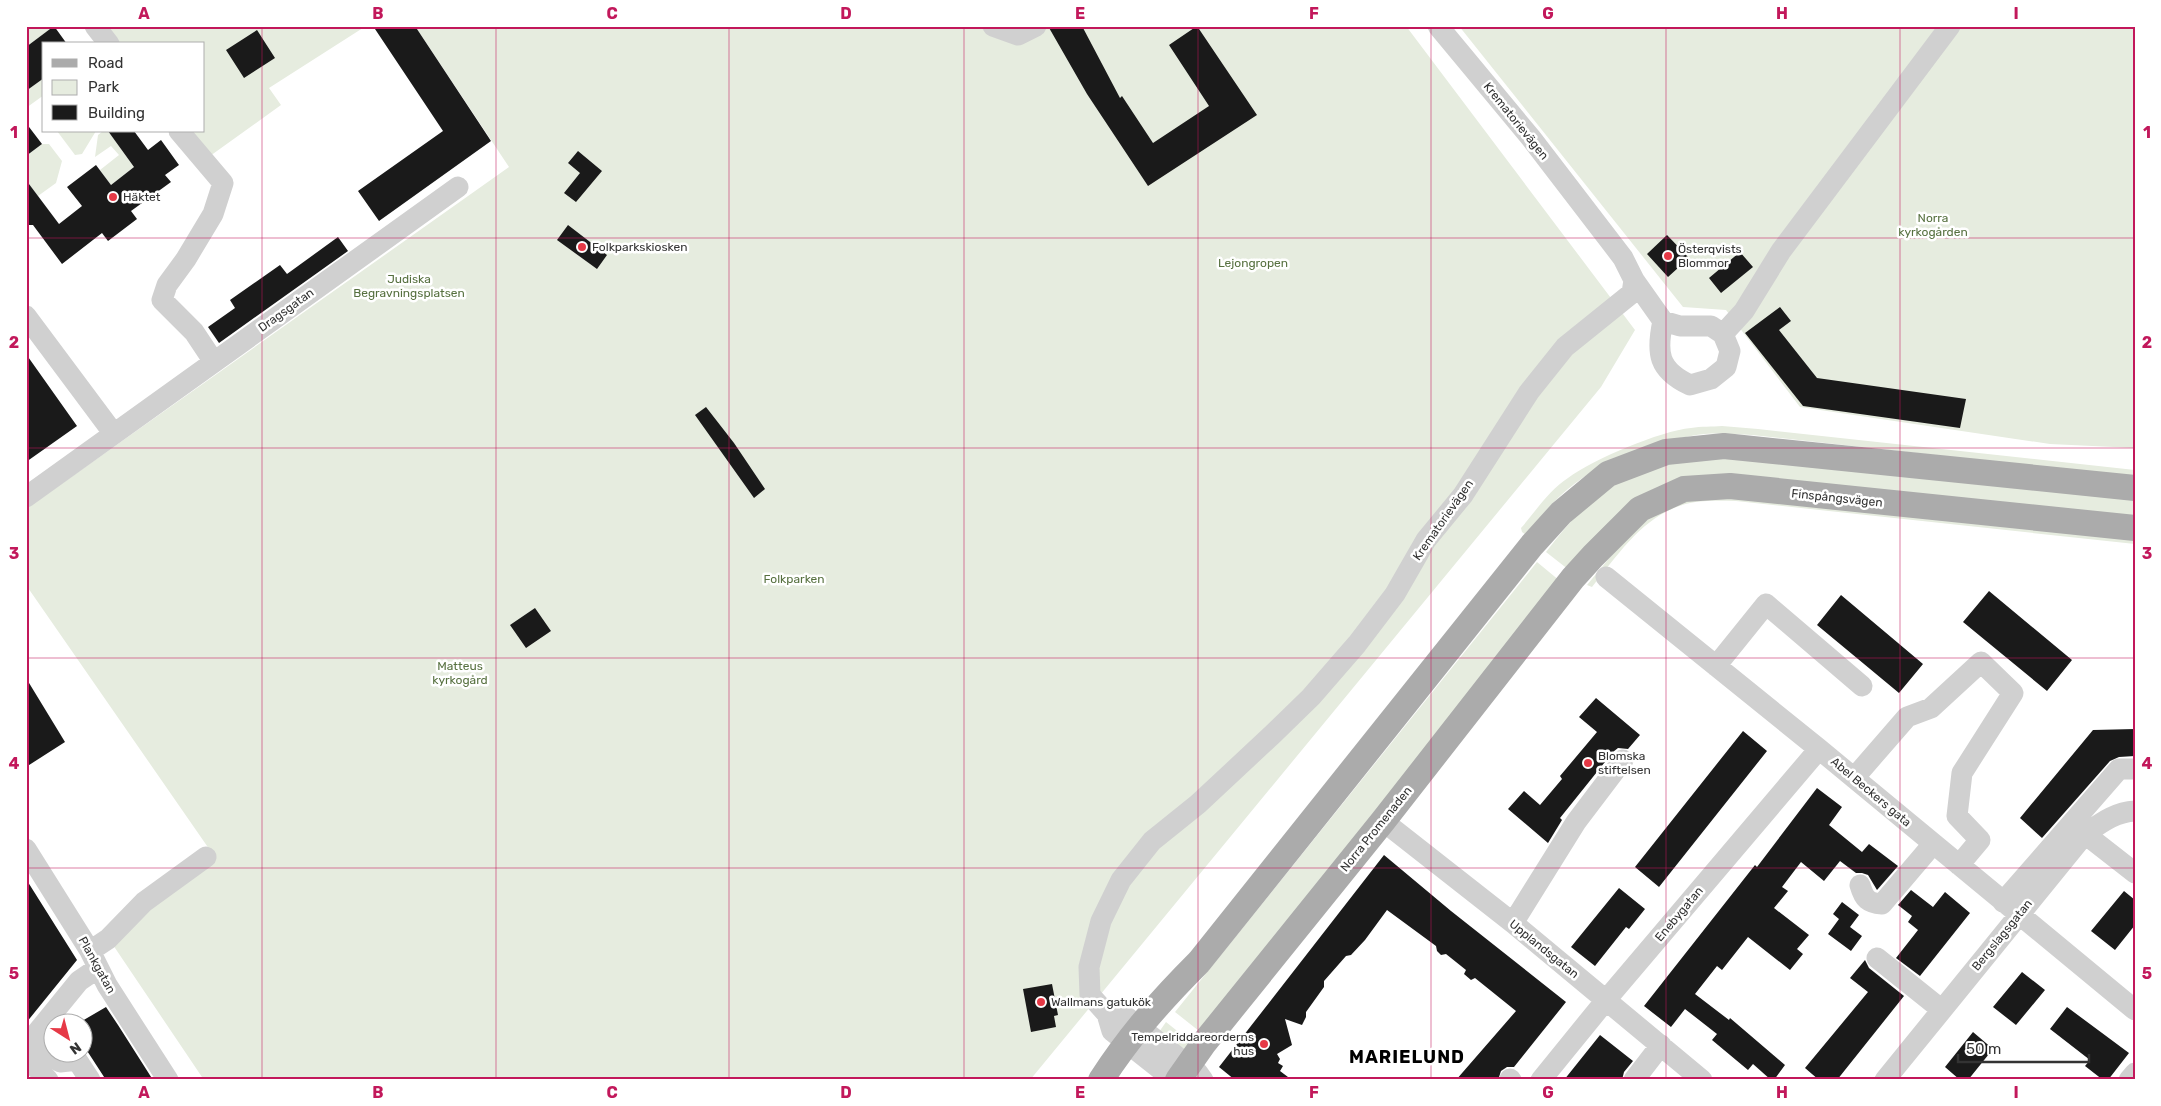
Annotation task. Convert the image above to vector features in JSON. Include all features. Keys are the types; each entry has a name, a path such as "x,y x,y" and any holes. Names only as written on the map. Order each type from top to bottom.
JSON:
{"main road":[{"path":"1101,1080 1138,1040 1156,1005 1199,962 1548,527 1561,513 1608,474 1666,452 1724,446 2135,488"},
{"name":"Finspångsvägen","path":"1572,578 1640,509 1684,489 1730,486 2135,528"},
{"name":"Norra Promenaden","path":"1186,1076 1572,578"}],"street":[{"path":"95,26 107,42"},
{"path":"992,26 1018,35 1036,26"},
{"name":"Krematorievägen","path":"1186,1076 1138,1040 1124,1016 1107,1014 1090,994 1089,967 1101,921 1121,880 1152,841 1198,804 1266,741 1311,696 1357,644 1395,594 1426,540 1463,494 1529,392 1565,347 1632,292 1634,280 1623,258 1531,138 1438,26"},
{"path":"1723,334 1744,311 1781,251 1950,26"},
{"path":"180,132 223,183 213,214 186,259 167,285 162,300 194,332 214,362"},
{"name":"Dragsgatan","path":"26,497 458,186"},
{"path":"1634,280 1663,321 1680,326 1711,326 1723,334 1730,351 1726,367 1711,379 1690,385 1674,378 1661,360 1658,340 1663,321"},
{"path":"26,316 114,434"},
{"name":"Abel Beckers gata","path":"1606,577 1819,749 2135,1010"},
{"path":"1716,666 1766,604 1862,686"},
{"path":"1854,778 1908,717 1931,708 1981,662 2013,693 1962,773 1957,816 1980,840 1959,865"},
{"name":"Enebygatan","path":"1541,1080 1606,1000 1819,749"},
{"path":"1513,923 1576,822 1623,760"},
{"path":"2011,908 2119,769 2135,769"},
{"name":"Bergslagsgatan","path":"1885,1080 1942,1010 2011,908 2085,834 2115,815 2122,812 2135,811"},
{"name":"Upplandsgatan","path":"1383,821 1513,923 1702,1080"},
{"path":"2085,834 2135,873"},
{"path":"1860,885 1864,897 1872,903 1882,904 1933,844"},
{"name":"Plankgatan","path":"26,849 168,1080"},
{"path":"28,1047 79,981 108,939 144,902 206,857"},
{"path":"1877,958 1942,1010"},
{"path":"1634,1080 1661,1045"},
{"path":"28,1047 48,1080"},
{"path":"28,1047 60,1062 69,1061 75,1057 90,1080"},
{"path":"2129,1080 2135,1073"}],"green space":[{"path":"26,26 51,26 52,28 26,47"},
{"path":"103,26 366,26 269,88 281,105 210,156 190,132 205,132 205,42 115,42"},
{"name":"Folkparken","path":"415,26 1406,26 1635,330 1601,387 1030,1080 204,1080 113,945 144,914 214,856 26,585 26,509 509,167"},
{"name":"Norra kyrkogården","path":"1459,26 2135,26 2135,448 2050,444 1800,407 1726,310 1683,307"},
{"path":"42,79 42,96 26,108 26,91"},
{"path":"58,132 95,132 82,154 75,155"},
{"path":"102,132 109,132 134,167 111,185 100,170 119,155 111,146 95,157 98,135"},
{"path":"42,144 49,144 62,161 56,183 38,196 26,180 26,156"},
{"path":"1722,426 2135,470 2135,477 1752,435 1706,434 1672,440 1634,451 1599,468 1567,490 1549,507 1526,535 1522,532 1521,528 1555,488 1594,463 1662,434 1695,427"},
{"path":"1711,455 2135,497 2135,516 1715,474 1569,570 1546,552 1594,498 1617,482 1649,468 1670,462"},
{"path":"1713,495 2135,536 2135,544 1736,501 1701,501 1674,508 1660,515 1623,548 1592,587 1587,585 1635,527 1674,503"},
{"path":"1537,562 1560,581 1199,1031 1175,1012"},
{"path":"1166,1022 1191,1042 1184,1050 1159,1032"}],"building":[{"path":"54,26 66,42 42,42 42,79 26,91 26,47"},
{"path":"373,26 415,26 491,141 379,221 358,191 443,131"},
{"path":"1048,26 1082,26 1120,98 1122,96 1153,143 1209,106 1169,45 1197,26 1257,115 1148,186 1087,94"},
{"path":"257,30 275,58 244,78 226,50"},
{"path":"26,123 42,144 26,156"},
{"name":"Häktet","path":"109,132 135,132 148,150 161,140 179,165 165,175 171,182 131,211 137,219 108,241 102,233 62,264 33,225 26,225 26,180 59,224 82,206 67,187 96,165 111,185 134,167"},
{"path":"578,151 602,171 576,202 564,193 580,173 568,163"},
{"name":"Folkparkskiosken","path":"568,225 607,255 597,269 557,240"},
{"name":"Österqvists Blommor","path":"1667,235 1689,258 1668,277 1647,254"},
{"path":"338,237 348,251 219,343 208,327 235,308 230,300 280,265 287,274"},
{"path":"1740,252 1753,267 1721,293 1709,278"},
{"path":"1780,307 1791,321 1779,330 1817,378 1966,399 1960,428 1803,406 1745,333"},
{"path":"26,354 77,426 26,462"},
{"path":"706,407 734,443 765,489 754,498 695,415"},
{"path":"1989,591 2072,660 2047,691 1963,622"},
{"path":"1841,595 1923,664 1899,693 1817,625"},
{"path":"535,608 551,631 526,648 510,625"},
{"path":"26,678 65,742 26,767"},
{"name":"Blomska stiftelsen","path":"1596,698 1640,735 1628,749 1618,748 1613,752 1560,818 1562,820 1548,843 1508,809 1524,791 1540,805 1562,779 1560,776 1597,732 1579,717"},
{"path":"2135,729 2135,756 2119,757 2110,761 2042,838 2020,818 2093,730"},
{"path":"1743,731 1767,751 1659,887 1635,867"},
{"path":"1817,788 1842,807 1829,825 1862,852 1869,844 1898,866 1877,890 1868,875 1856,873 1840,861 1824,881 1801,862 1782,887 1788,891 1774,908 1809,935 1797,949 1803,954 1790,970 1748,937 1722,970 1717,966 1695,994 1729,1020 1730,1018 1785,1065 1774,1080 1771,1080 1753,1064 1748,1070 1712,1040 1717,1034 1685,1009 1671,1027 1644,1006 1755,865 1757,867"},
{"path":"1384,855 1566,1002 1514,1067 1507,1067 1501,1071 1498,1080 1456,1080 1516,1011 1475,978 1471,980 1464,974 1466,970 1446,954 1441,955 1437,951 1436,946 1387,910 1365,940 1351,955 1346,956 1324,981 1324,987 1306,1012 1302,1025 1285,1019 1292,1045 1277,1054 1280,1059 1278,1063 1283,1066 1280,1071 1292,1080 1235,1080 1219,1067"},
{"path":"26,879 77,960 26,1023"},
{"path":"1619,888 1645,909 1629,929 1626,927 1595,966 1571,947"},
{"path":"1911,890 1933,907 1945,892 1970,913 1920,976 1896,958 1918,930 1908,922 1912,916 1898,905"},
{"path":"2124,891 2135,900 2135,925 2115,950 2091,931"},
{"path":"1842,902 1859,915 1850,927 1862,936 1851,951 1828,934 1839,919 1833,914"},
{"path":"1865,960 1869,968 1904,996 1837,1080 1819,1080 1805,1068 1868,992 1850,978"},
{"path":"2022,972 2045,990 2016,1025 1993,1007"},
{"name":"Wallmans gatukök","path":"1052,984 1058,1015 1054,1016 1056,1027 1031,1032 1023,989"},
{"path":"106,1007 153,1080 106,1080 92,1058 92,1015"},
{"path":"2067,1007 2129,1053 2108,1080 2103,1080 2085,1066 2090,1060 2050,1029"},
{"path":"1973,1032 1993,1049 1968,1080 1960,1080 1945,1067"},
{"path":"1600,1035 1633,1061 1624,1072 1622,1080 1564,1080"}],"place":[{"name":"Häktet","path":"113,197"},
{"name":"Folkparkskiosken","path":"582,247"},
{"name":"Österqvists Blommor","path":"1668,256"},
{"name":"Blomska stiftelsen","path":"1588,763"},
{"name":"Wallmans gatukök","path":"1041,1002"},
{"name":"Tempelriddareorderns hus","path":"1264,1044"}],"district":[{"name":"MARIELUND","path":"1407,1057"}],"park label":[{"name":"Lejongropen","path":"1253,263"},
{"name":"Judiska Begravningsplatsen","path":"409,286"},
{"name":"Matteus kyrkogård","path":"460,673"}]}
